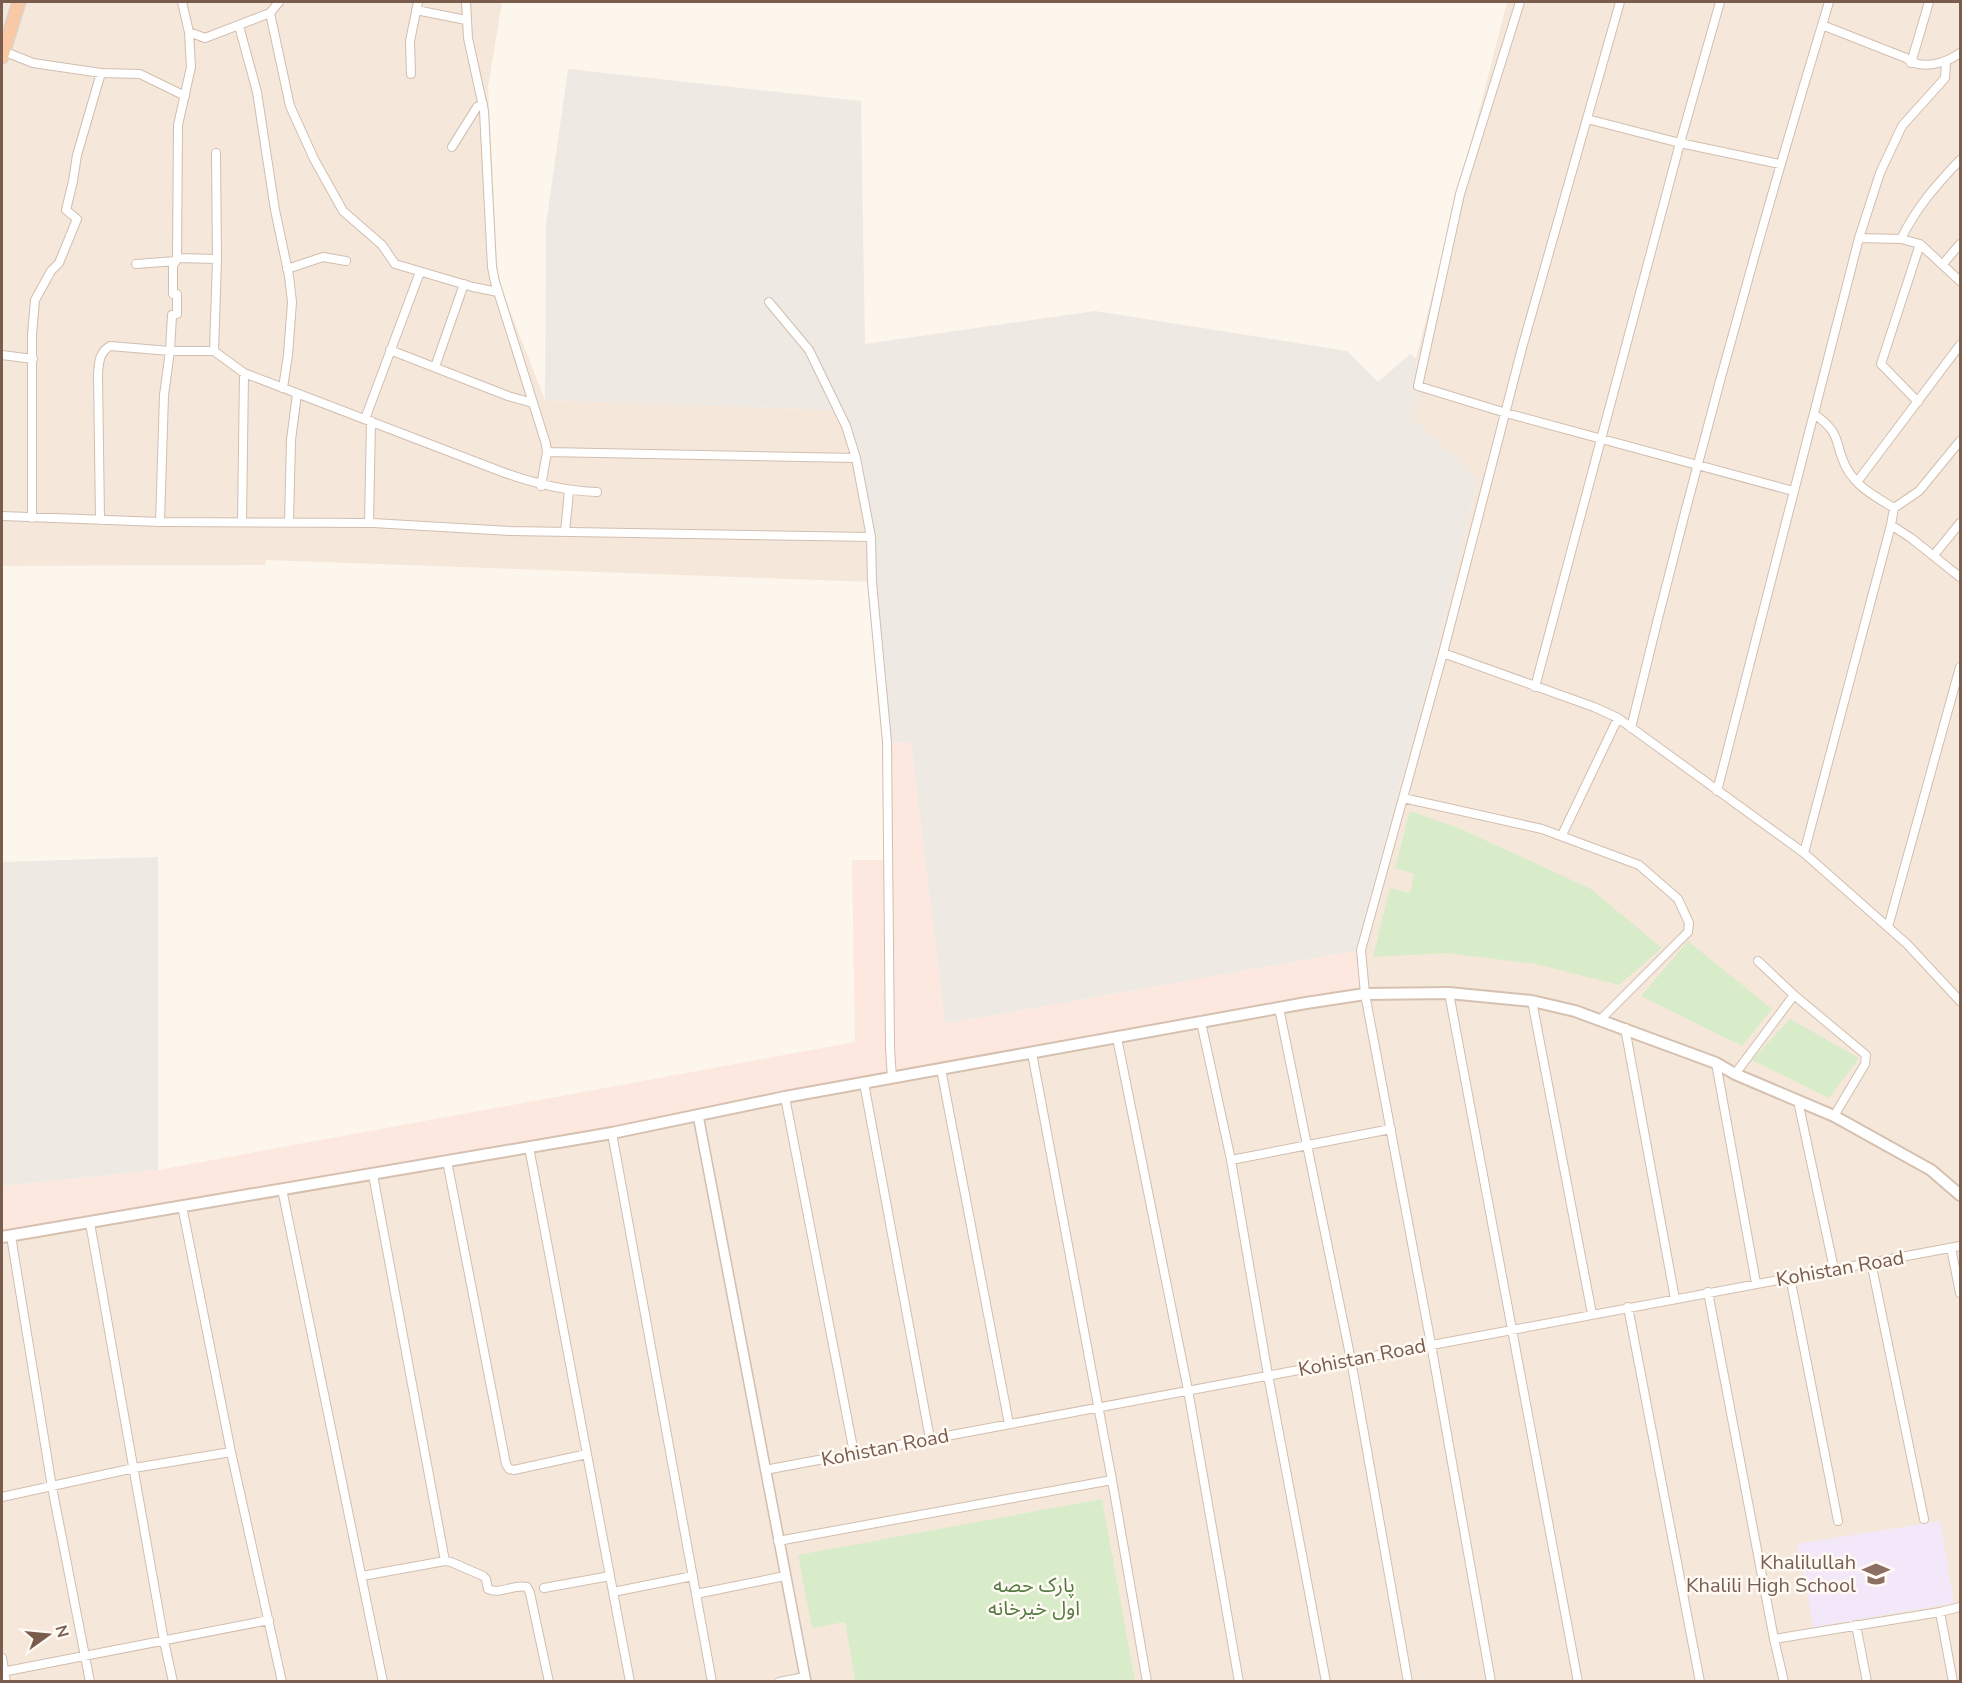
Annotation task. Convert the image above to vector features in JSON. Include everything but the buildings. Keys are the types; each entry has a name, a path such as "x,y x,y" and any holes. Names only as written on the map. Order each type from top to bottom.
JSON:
{"highway":[{"path":"2,54 20,2"}],"main road":[{"path":"6,1236 612,1134 785,1097 1365,994 1449,993 1532,1001 1625,1028 1716,1063 1735,1074 1834,1116 1931,1170 1960,1195"}],"street":[{"path":"160,522 164,394 172,315 177,314 177,294 173,294 173,265 177,259 178,125 190,68 189,32 182,2"},
{"path":"189,32 205,38 270,13 279,2"},
{"path":"466,2 466,20 475,74 481,89 483,104 492,267 546,444 547,452 541,486"},
{"path":"1520,2 1460,194 1418,386 1506,413 1793,491"},
{"path":"1491,1682 1431,1344 1365,994 1362,950 1506,413 1620,2"},
{"path":"1535,687 1720,2"},
{"path":"1632,728 1697,465 1780,164 1828,2"},
{"path":"1911,63 1929,2"},
{"path":"411,74 410,41 417,6 466,20"},
{"path":"270,13 290,106 314,159 343,212 382,245 395,264 498,292"},
{"path":"1821,25 1906,58 1911,63 1946,63 1960,53"},
{"path":"239,26 257,92 292,302 283,388"},
{"path":"2,54 33,63 101,73 140,74 185,96"},
{"path":"1717,790 1735,729 1793,491 1859,238 1880,172 1902,126 1944,78 1946,63"},
{"path":"32,518 34,300 51,271 60,263 77,219 66,210 77,155 101,73"},
{"path":"452,147 477,106 483,104"},
{"path":"1587,119 1680,144 1780,164"},
{"path":"214,351 217,259 216,153"},
{"path":"1901,239 1912,217 1935,186 1960,160"},
{"path":"1859,238 1901,239 1920,244 1960,281"},
{"path":"1918,402 1881,364 1920,244"},
{"path":"1943,264 1960,244"},
{"path":"287,269 323,257 346,261"},
{"path":"136,264 177,259 217,259"},
{"path":"369,523 368,420 390,350 420,272"},
{"path":"435,367 464,284"},
{"path":"769,302 809,350 846,426 856,458 871,537 872,582 887,742 892,1078"},
{"path":"1857,482 1960,345"},
{"path":"100,520 98,374 99,357 110,346 170,351 214,351 244,373 541,486 569,491 597,492"},
{"path":"390,350 508,396 533,403"},
{"path":"2,355 33,359"},
{"path":"242,522 244,373"},
{"path":"289,522 291,440 297,394"},
{"path":"1814,414 1828,424 1835,434 1847,468 1857,482 1863,489 1894,508"},
{"path":"1804,853 1894,508 1919,491 1960,441"},
{"path":"547,452 856,458"},
{"path":"565,532 569,491"},
{"path":"2,516 160,522 369,523 511,531 871,537"},
{"path":"1934,555 1960,523"},
{"path":"1891,525 1934,555 1960,577"},
{"path":"1443,653 1618,718 1804,853 1907,944 1960,1001"},
{"path":"1888,927 1960,667"},
{"path":"1562,835 1618,718"},
{"path":"1403,798 1562,835 1639,865 1678,899 1689,923 1688,932 1600,1020"},
{"path":"1758,961 1794,995 1866,1055 1865,1064 1834,1116"},
{"path":"1449,993 1578,1682"},
{"path":"1735,1074 1794,995"},
{"path":"1532,1001 1592,1314"},
{"path":"1279,1008 1352,1359 1408,1682"},
{"path":"1201,1022 1231,1160 1268,1375 1326,1682"},
{"path":"1625,1028 1675,1299"},
{"path":"1117,1038 1188,1390 1239,1682"},
{"path":"1032,1053 1112,1480 1147,1682"},
{"path":"1716,1063 1756,1283"},
{"path":"941,1069 1009,1424"},
{"path":"864,1083 930,1439"},
{"path":"785,1097 854,1453"},
{"path":"1798,1101 1834,1269"},
{"path":"698,1115 805,1679 779,1682"},
{"path":"1231,1160 1391,1129"},
{"path":"612,1134 712,1682"},
{"path":"529,1147 630,1682"},
{"path":"447,1161 508,1469 514,1470 587,1454"},
{"path":"373,1175 444,1562"},
{"path":"282,1189 382,1682"},
{"path":"182,1206 231,1452 282,1682"},
{"path":"90,1223 173,1682"},
{"path":"6,1236 90,1682"},
{"name":"Kohistan Road","path":"765,1470 1960,1246"},
{"path":"1951,1248 1960,1293"},
{"path":"1871,1262 1924,1519"},
{"path":"1790,1277 1838,1521"},
{"path":"1708,1292 1784,1682"},
{"path":"1628,1308 1700,1682"},
{"path":"2,1497 134,1468 231,1452"},
{"path":"778,1541 1112,1480"},
{"path":"362,1576 451,1562 483,1576 488,1588 494,1592 520,1585 526,1587 530,1593 549,1682"},
{"path":"544,1588 610,1576"},
{"path":"613,1592 693,1576"},
{"path":"696,1594 785,1576"},
{"path":"1774,1640 1960,1607"},
{"path":"1940,1612 1953,1682"},
{"path":"3,1672 269,1620"},
{"path":"1856,1625 1867,1682"},
{"path":"2,1658 6,1682"}],"shaded area":[{"path":"2,2 502,2 488,87 498,280 545,400 837,410 846,426 863,491 872,582 266,560 265,565 2,566"},
{"path":"1507,2 1960,2 1960,1681 2,1681 2,1237 1365,994 1355,951 1434,661 1478,481 1461,462 1412,419 1418,394 1416,358"},
{"path":"568,69 861,101 865,344 1095,311 1347,351 1378,382 1410,354 1416,358 1418,394 1412,419 1478,480 1434,661 1355,951 945,1024 911,743 887,742 871,537 856,458 837,410 545,400 546,225"},
{"path":"887,742 911,743 945,1024 1355,951 1365,994 2,1237 2,1186 158,1170 855,1042 852,860 888,860"},
{"path":"158,857 158,1170 2,1186 2,862"},
{"name":"Khalilullah Khalili High School","path":"1940,1521 1954,1603 1814,1627 1797,1544"}],"green space":[{"path":"1410,811 1461,829 1591,889 1662,948 1619,985 1536,964 1445,953 1373,957 1390,888 1410,893 1414,874 1395,868"},
{"path":"1688,941 1772,1009 1742,1046 1641,996"},
{"path":"1790,1019 1859,1058 1829,1098 1752,1060"},
{"name":"پارک حصه اول خیرخانه","path":"1102,1499 1135,1681 855,1681 845,1622 812,1628 798,1555"}],"place":[{"name":"Khalilullah Khalili High School","path":"1876,1574"}]}
